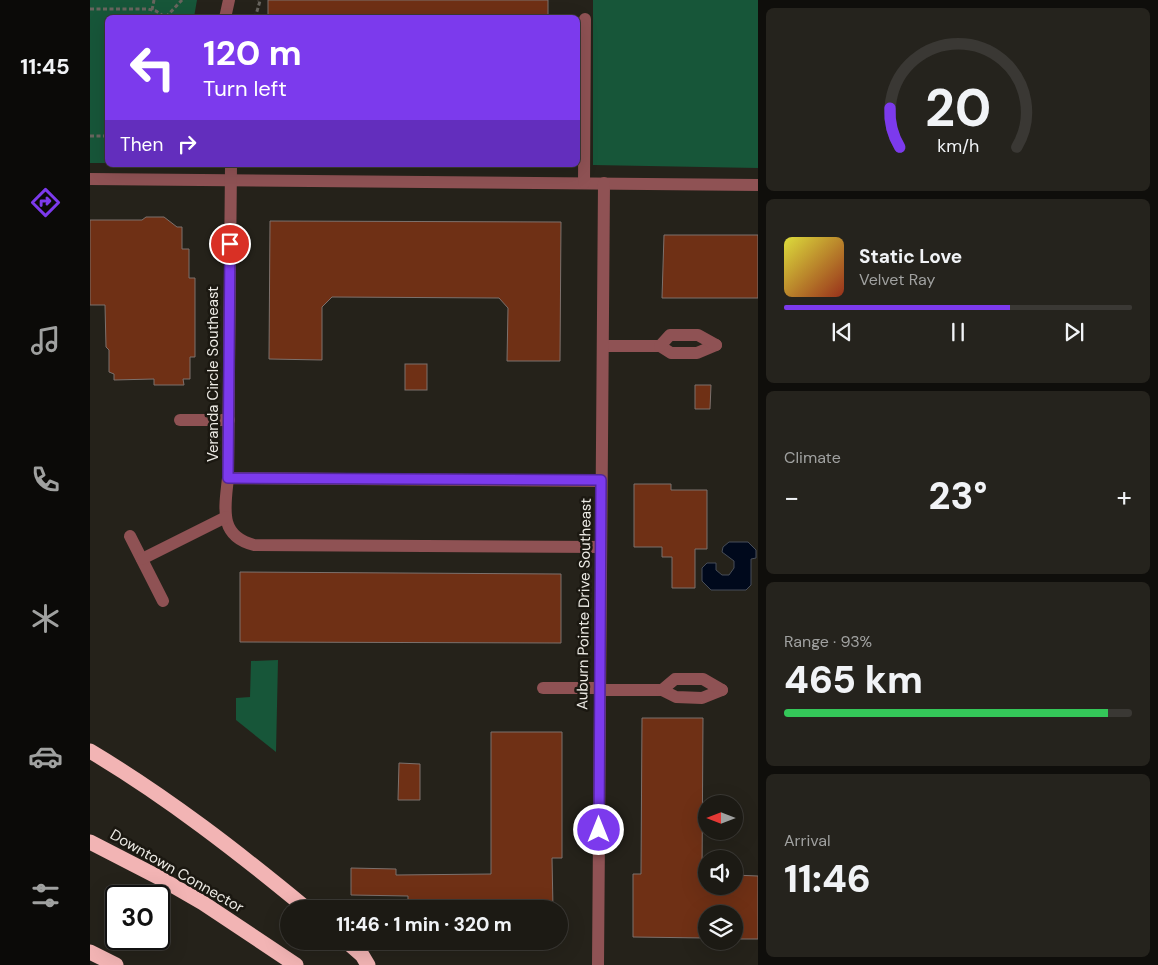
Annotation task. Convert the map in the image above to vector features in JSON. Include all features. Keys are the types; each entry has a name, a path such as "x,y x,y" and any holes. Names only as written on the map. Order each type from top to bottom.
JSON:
{"highway":[{"path":"90,752 160,796 297,900"},
{"name":"Downtown Connector","path":"90,842 204,903 296,965"},
{"path":"357,950 368,965"},
{"path":"90,952 116,965"}],"street":[{"path":"226,15 229,0"},
{"path":"584,183 585,18"},
{"name":"Veranda Circle Southeast","path":"226,517 229,420 231,167"},
{"path":"90,179 758,185"},
{"name":"Auburn Pointe Drive Southeast","path":"598,965 604,183"},
{"path":"603,346 660,346"},
{"path":"180,420 229,420"},
{"path":"228,478 601,480"},
{"path":"142,559 226,517 227,523 235,536 240,541 254,546 601,548"},
{"path":"130,536 163,601"},
{"path":"543,688 662,690"}],"path":[{"path":"152,10 154,0"},
{"path":"168,15 182,0"},
{"path":"256,15 260,1 258,0"},
{"path":"90,9 148,9 163,15"},
{"path":"90,136 105,136"}],"green space":[{"path":"90,0 197,0 194,15 105,15 105,163 90,163"},
{"path":"593,0 758,0 758,168 593,165"},
{"path":"278,660 276,752 236,720 236,698 250,697 251,661"}],"water":[{"path":"729,542 748,542 756,550 756,558 751,559 751,585 746,590 711,590 702,581 702,568 707,563 716,563 716,570 722,575 729,575 734,568 734,561 722,552 723,547"}],"building":[{"path":"268,0 548,0 548,15 268,15"},
{"path":"146,217 164,217 177,227 182,227 182,249 189,249 189,278 195,278 195,357 190,357 190,379 183,379 184,385 154,385 154,379 114,380 114,374 109,372 109,350 106,347 105,305 90,305 90,220 142,220"},
{"path":"270,221 561,222 560,361 507,361 508,308 499,298 332,297 322,307 322,360 269,359"},
{"path":"664,235 758,235 758,298 662,298"},
{"path":"405,364 427,364 427,390 405,390"},
{"path":"695,385 711,385 710,409 695,409"},
{"path":"634,484 671,484 671,490 707,490 707,549 695,549 695,588 672,588 672,557 662,557 662,547 634,547"},
{"path":"240,572 561,574 561,643 240,642"},
{"path":"642,718 703,718 703,795 698,795 698,840 702,840 702,850 698,850 698,895 743,895 743,875 758,876 758,939 743,939 743,905 698,905 698,938 633,937 633,874 641,874"},
{"path":"491,732 562,732 562,858 552,858 553,900 408,900 408,896 351,895 351,868 396,869 396,875 491,874"},
{"path":"399,763 420,764 420,800 398,800"}],"route":[{"path":"230,244 228,478 601,480 599,830"}]}
